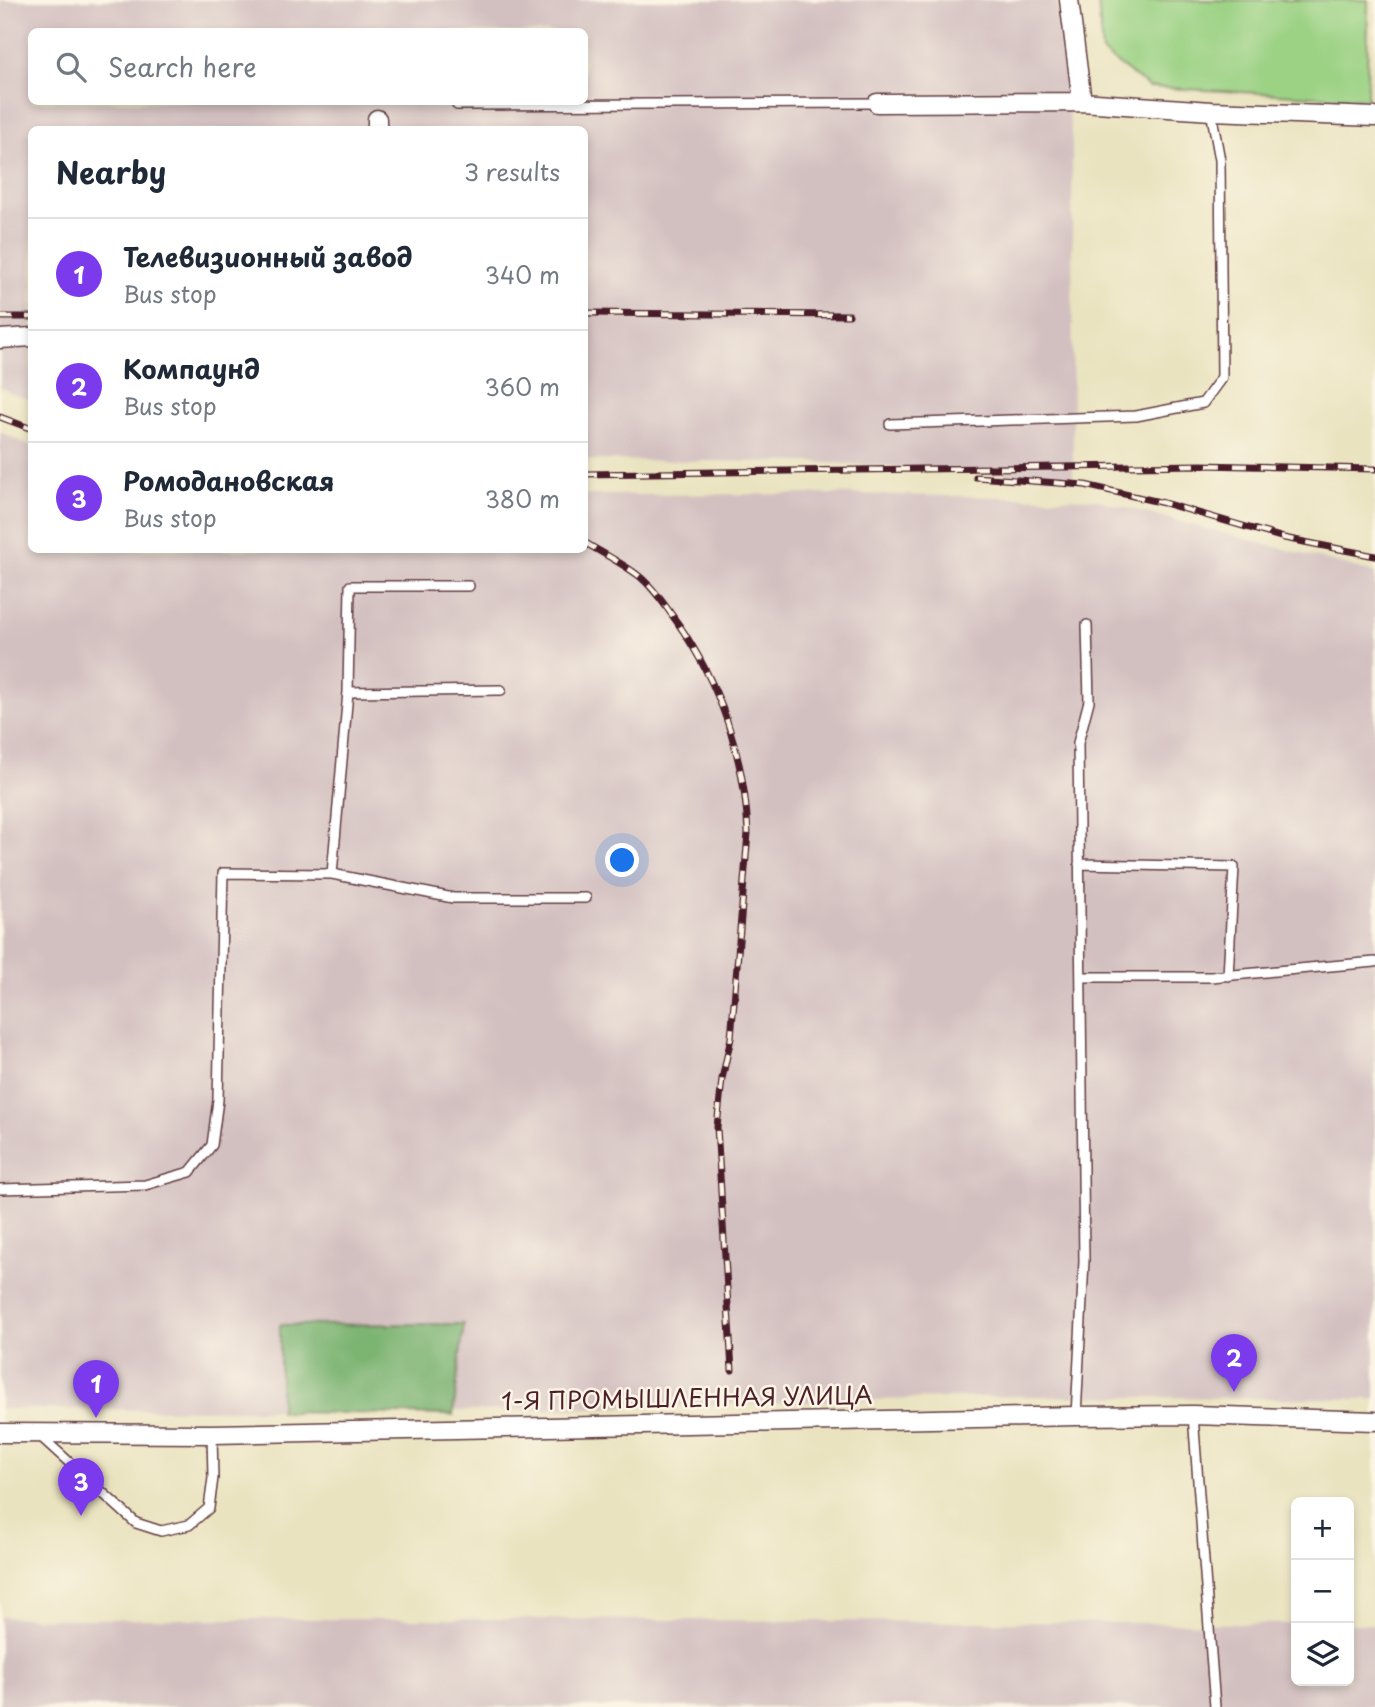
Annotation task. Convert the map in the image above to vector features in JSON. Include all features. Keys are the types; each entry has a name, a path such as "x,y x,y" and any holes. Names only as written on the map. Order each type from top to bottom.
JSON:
{"street":[{"path":"1069,0 1082,102"},
{"path":"877,103 1082,102 1211,111 1375,117"},
{"path":"0,339 28,337"},
{"name":"1-Я ПРОМЫШЛЕННАЯ УЛИЦА","path":"0,1433 212,1434 1076,1416 1193,1415 1375,1421"}],"lane":[{"path":"588,104 877,103"},
{"path":"890,424 1136,416 1203,402 1222,377 1220,160 1211,111"},
{"path":"332,874 348,692 351,586 469,586"},
{"path":"1076,1416 1084,1261 1077,743 1089,701 1087,625"},
{"path":"348,692 501,690"},
{"path":"1079,864 1234,867 1228,976"},
{"path":"0,1189 145,1185 190,1172 212,1144 218,1100 223,873 332,874 453,898 586,898"},
{"path":"1081,977 1228,976 1375,962"},
{"path":"1193,1415 1215,1707"},
{"path":"36,1433 136,1523 161,1531 189,1525 209,1508 213,1478 212,1434"}],"shaded area":[{"path":"0,0 1057,0 1072,143 1073,478 815,462 588,460 588,126 28,126 28,399 0,387"},
{"path":"0,432 28,445 28,553 588,553 588,495 842,494 1094,499 1375,573 1375,1399 1018,1396 486,1411 0,1409"},
{"path":"0,1617 1291,1624 1291,1686 1354,1686 1354,1624 1375,1624 1375,1707 0,1707"}],"green space":[{"path":"1098,0 1368,0 1367,99 1149,87 1102,52"},
{"path":"464,1324 453,1415 280,1412 280,1325"}],"railway":[{"path":"588,313 849,315"},
{"path":"0,317 28,317"},
{"path":"0,417 28,428"},
{"path":"588,474 1201,465 1375,469"},
{"path":"976,477 1085,485 1164,503 1284,538 1375,556"},
{"path":"588,544 639,576 655,592 677,622 706,670 718,696 728,722 742,777 748,833 731,1038 722,1079 717,1127 732,1370"}],"place":[{"name":"Компаунд","path":"1234,1392"},
{"name":"Телевизионный завод","path":"96,1418"},
{"name":"Ромодановская","path":"81,1516"}]}
